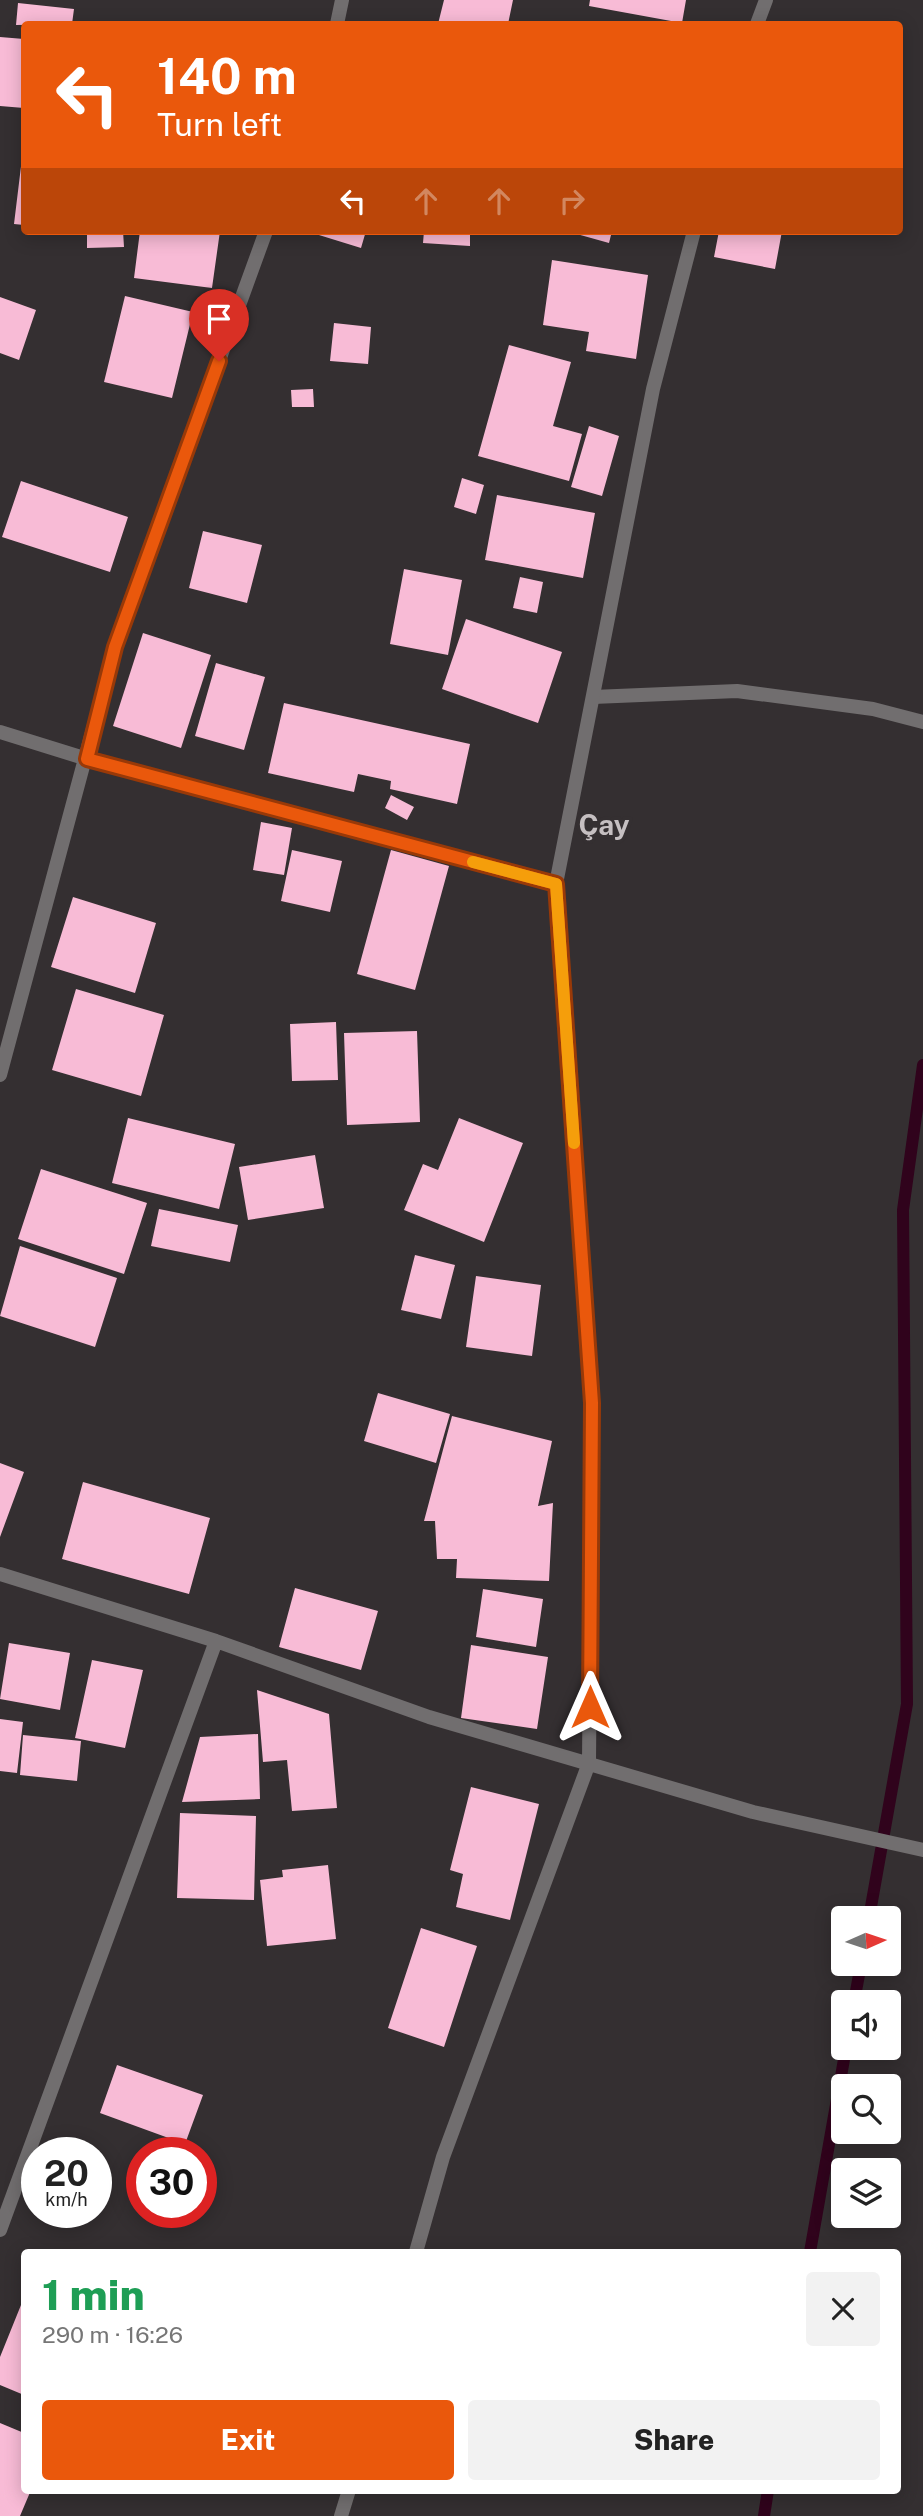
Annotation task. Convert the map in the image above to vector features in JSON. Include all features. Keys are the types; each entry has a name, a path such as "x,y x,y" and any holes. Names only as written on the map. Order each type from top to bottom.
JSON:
{"street":[{"path":"338,21 342,0"},
{"path":"758,21 766,0"},
{"path":"0,1075 115,647 265,235"},
{"path":"417,2249 443,2157 589,1763 592,1403 556,884 653,389 693,235"},
{"path":"593,697 737,691 873,709 923,722"},
{"path":"0,732 87,759 556,884"},
{"path":"0,1574 216,1641 429,1717 752,1812 923,1850"},
{"path":"0,2230 216,1641"},
{"path":"341,2516 348,2494"}],"building":[{"path":"444,0 513,0 509,21 439,21"},
{"path":"590,0 686,0 682,21 589,6"},
{"path":"18,3 74,9 72,21 21,21 21,25 16,25"},
{"path":"0,37 21,39 21,108 0,106"},
{"path":"21,166 21,225 14,224"},
{"path":"87,235 123,235 124,247 87,248"},
{"path":"139,235 219,235 212,288 134,278"},
{"path":"319,235 365,235 361,248"},
{"path":"424,235 470,235 470,246 423,243"},
{"path":"580,235 611,235 609,243"},
{"path":"718,235 781,235 775,269 714,257"},
{"path":"552,260 648,275 636,359 586,351 589,332 543,325"},
{"path":"125,296 193,312 172,398 104,382"},
{"path":"0,297 36,310 19,360 0,353"},
{"path":"334,323 371,327 368,364 330,361"},
{"path":"509,345 571,362 553,426 582,434 569,481 478,456"},
{"path":"313,389 314,407 292,407 291,390"},
{"path":"589,426 619,436 602,496 571,487"},
{"path":"462,478 484,485 476,514 454,507"},
{"path":"21,481 128,517 110,572 2,537"},
{"path":"497,495 595,513 583,578 485,560"},
{"path":"203,531 262,545 247,603 189,588"},
{"path":"404,569 462,580 448,655 390,644"},
{"path":"520,577 543,582 537,613 513,608"},
{"path":"466,619 562,652 538,723 442,689"},
{"path":"143,633 211,655 181,748 113,726"},
{"path":"216,663 265,677 244,750 195,736"},
{"path":"284,703 470,744 457,804 390,789 391,781 358,774 354,792 268,773"},
{"path":"391,795 414,807 407,820 385,808"},
{"path":"261,822 292,828 284,875 253,870"},
{"path":"292,850 342,861 330,912 281,901"},
{"path":"391,850 449,866 415,990 357,974"},
{"path":"73,897 156,923 135,993 51,967"},
{"path":"76,989 164,1015 141,1096 52,1070"},
{"path":"336,1022 338,1080 292,1081 290,1024"},
{"path":"417,1031 420,1122 347,1125 344,1033"},
{"path":"128,1118 235,1144 219,1209 112,1183"},
{"path":"459,1118 523,1143 484,1242 404,1210 423,1164 438,1170"},
{"path":"315,1155 324,1208 248,1220 239,1167"},
{"path":"41,1169 147,1203 124,1274 18,1239"},
{"path":"159,1209 238,1225 230,1262 151,1246"},
{"path":"20,1246 117,1278 95,1347 0,1316"},
{"path":"415,1255 455,1265 441,1319 401,1310"},
{"path":"476,1276 541,1285 532,1356 466,1347"},
{"path":"378,1393 450,1414 436,1463 364,1441"},
{"path":"452,1416 552,1441 538,1506 553,1503 549,1581 456,1578 457,1559 437,1559 435,1521 424,1521"},
{"path":"0,1463 24,1472 0,1537"},
{"path":"83,1482 210,1518 189,1594 62,1559"},
{"path":"295,1588 378,1611 361,1670 279,1647"},
{"path":"483,1589 543,1599 536,1647 476,1637"},
{"path":"9,1643 70,1653 60,1710 0,1699"},
{"path":"471,1645 548,1657 537,1729 461,1718"},
{"path":"92,1660 143,1670 125,1748 75,1738"},
{"path":"257,1690 329,1714 337,1808 292,1811 287,1760 263,1762"},
{"path":"0,1719 23,1722 17,1773 0,1771"},
{"path":"258,1734 260,1799 182,1802 200,1737"},
{"path":"23,1735 81,1741 77,1781 20,1775"},
{"path":"471,1787 539,1804 510,1920 456,1907 463,1874 450,1870"},
{"path":"180,1813 256,1816 254,1900 177,1898"},
{"path":"328,1865 336,1939 267,1946 260,1880 283,1877 282,1870"},
{"path":"421,1928 477,1946 444,2047 388,2028"},
{"path":"117,2065 203,2095 188,2137 166,2137 100,2113"},
{"path":"21,2305 21,2394 0,2385 0,2357"},
{"path":"0,2423 21,2432 21,2494 29,2494 20,2516 0,2516"}],"waterway":[{"path":"871,1906 907,1704 903,1210 923,1065"},
{"path":"856,1990 859,1976"},
{"path":"811,2249 844,2060"},
{"path":"764,2516 767,2494"}],"slow traffic":[{"path":"473,862 556,884 574,1143"}],"district":[{"name":"Çay","path":"604,824"}],"route":[{"path":"219,361 115,647 87,759 556,884 592,1403 590,1707"}]}
